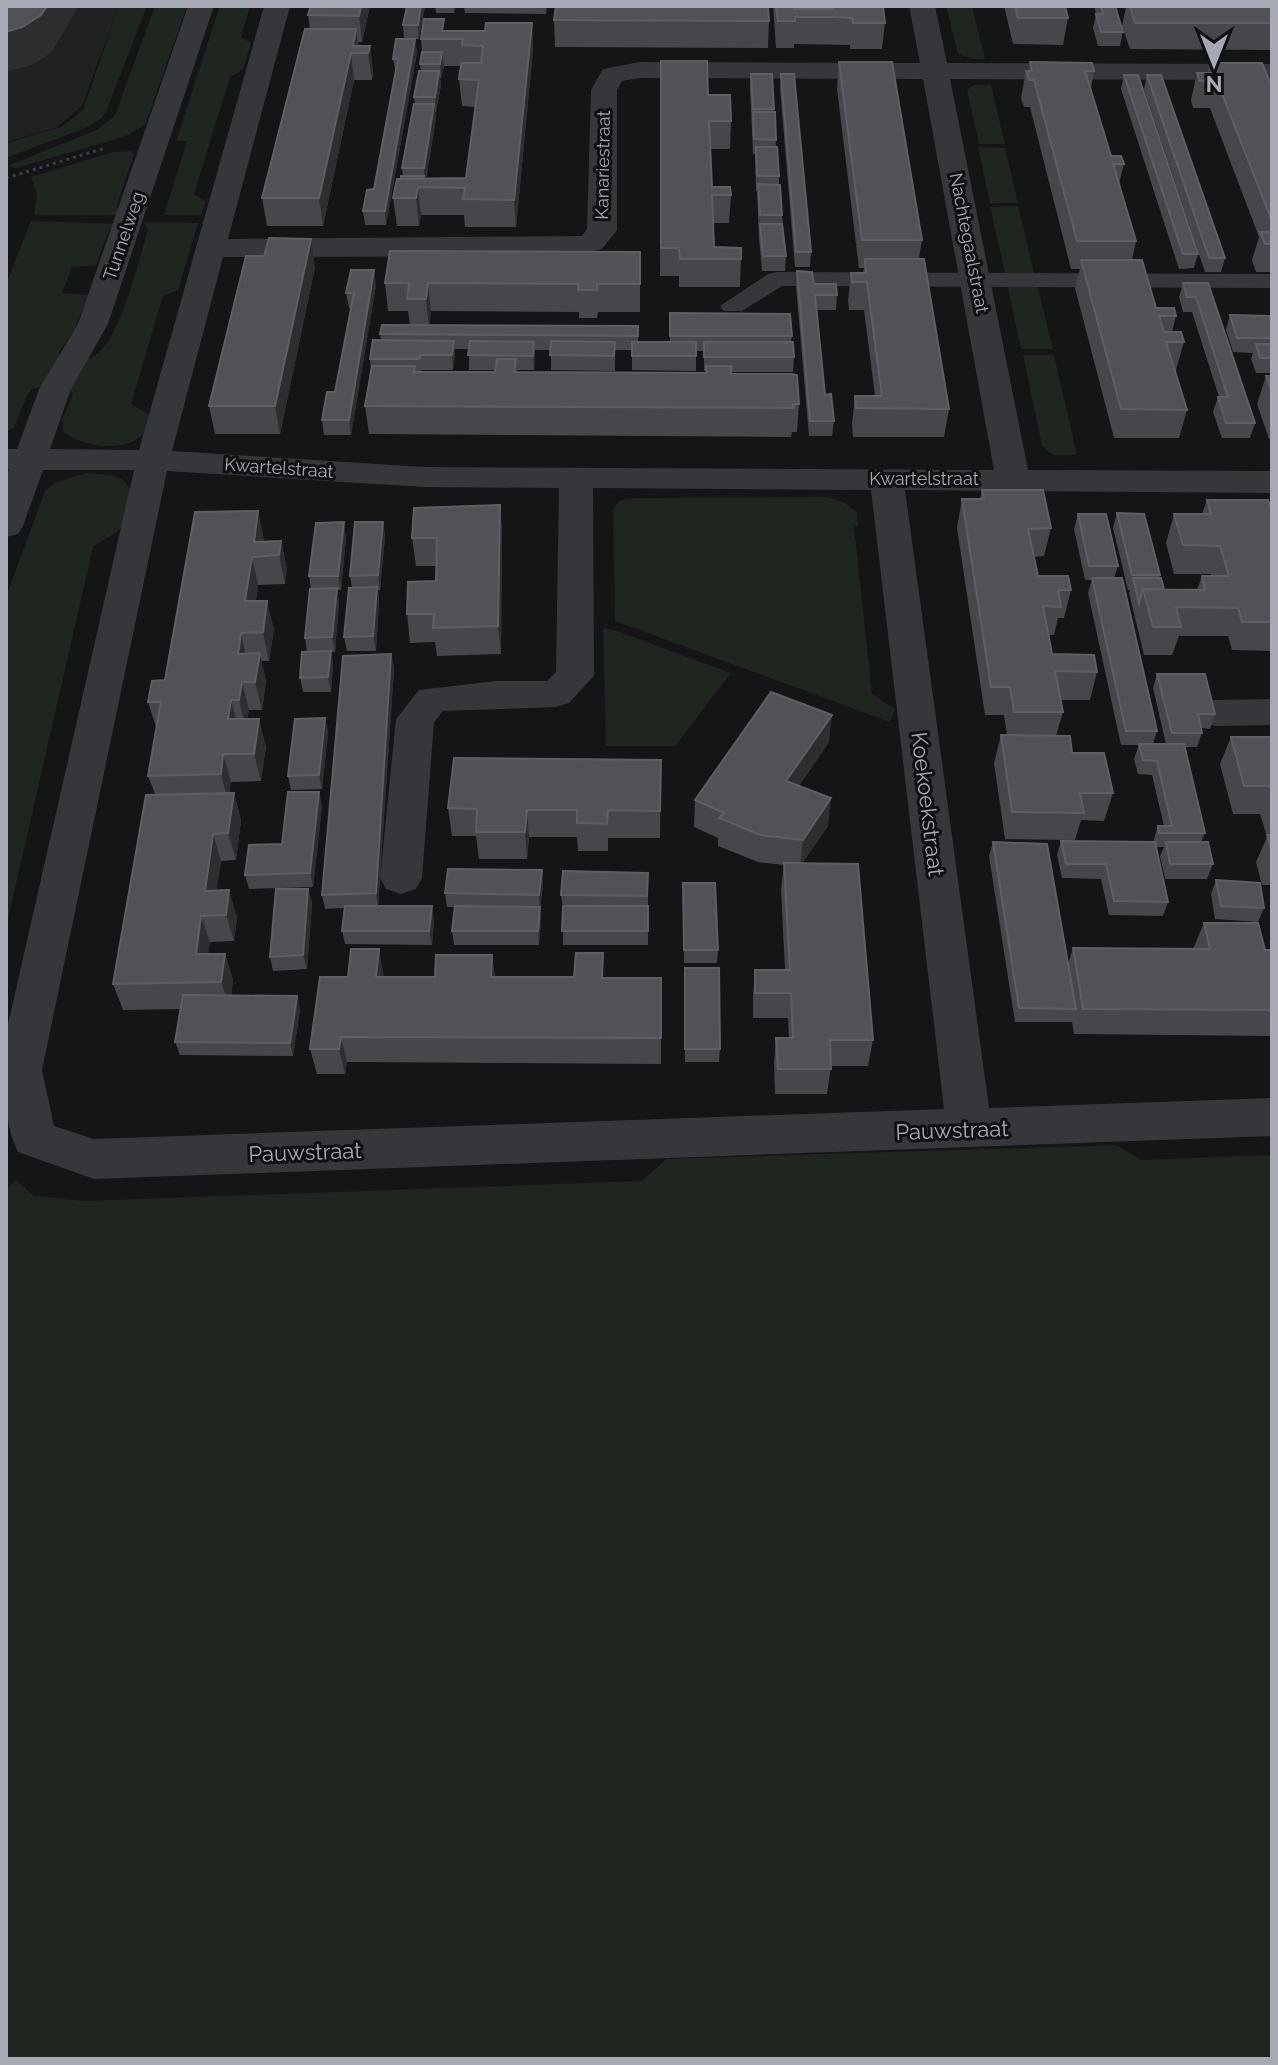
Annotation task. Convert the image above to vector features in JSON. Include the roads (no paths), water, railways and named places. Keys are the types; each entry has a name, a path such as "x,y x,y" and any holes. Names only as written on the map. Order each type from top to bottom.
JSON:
{"street":[{"name":"Tunnelweg","path":"6,526 18,459 93,324 201,6"},
{"path":"153,460 277,6"},
{"name":"Nachtegaalstraat","path":"922,6 1013,480"},
{"name":"Kanariestraat","path":"209,248 569,247 592,243 602,230 604,90 612,75 640,70 935,72"},
{"path":"935,72 1272,72"},
{"name":"Kwartelstraat","path":"18,459 153,460 425,477 1272,482"},
{"name":"Pauwstraat","path":"153,460 20,1070 34,1138 94,1159 1272,1117"},
{"path":"401,878 415,719 432,699 496,694 556,694 575,676 576,477"},
{"name":"Koekoekstraat","path":"887,479 969,1129"},
{"path":"1215,713 1272,712"}],"lane":[{"path":"733,306 777,279 1272,281"}]}
